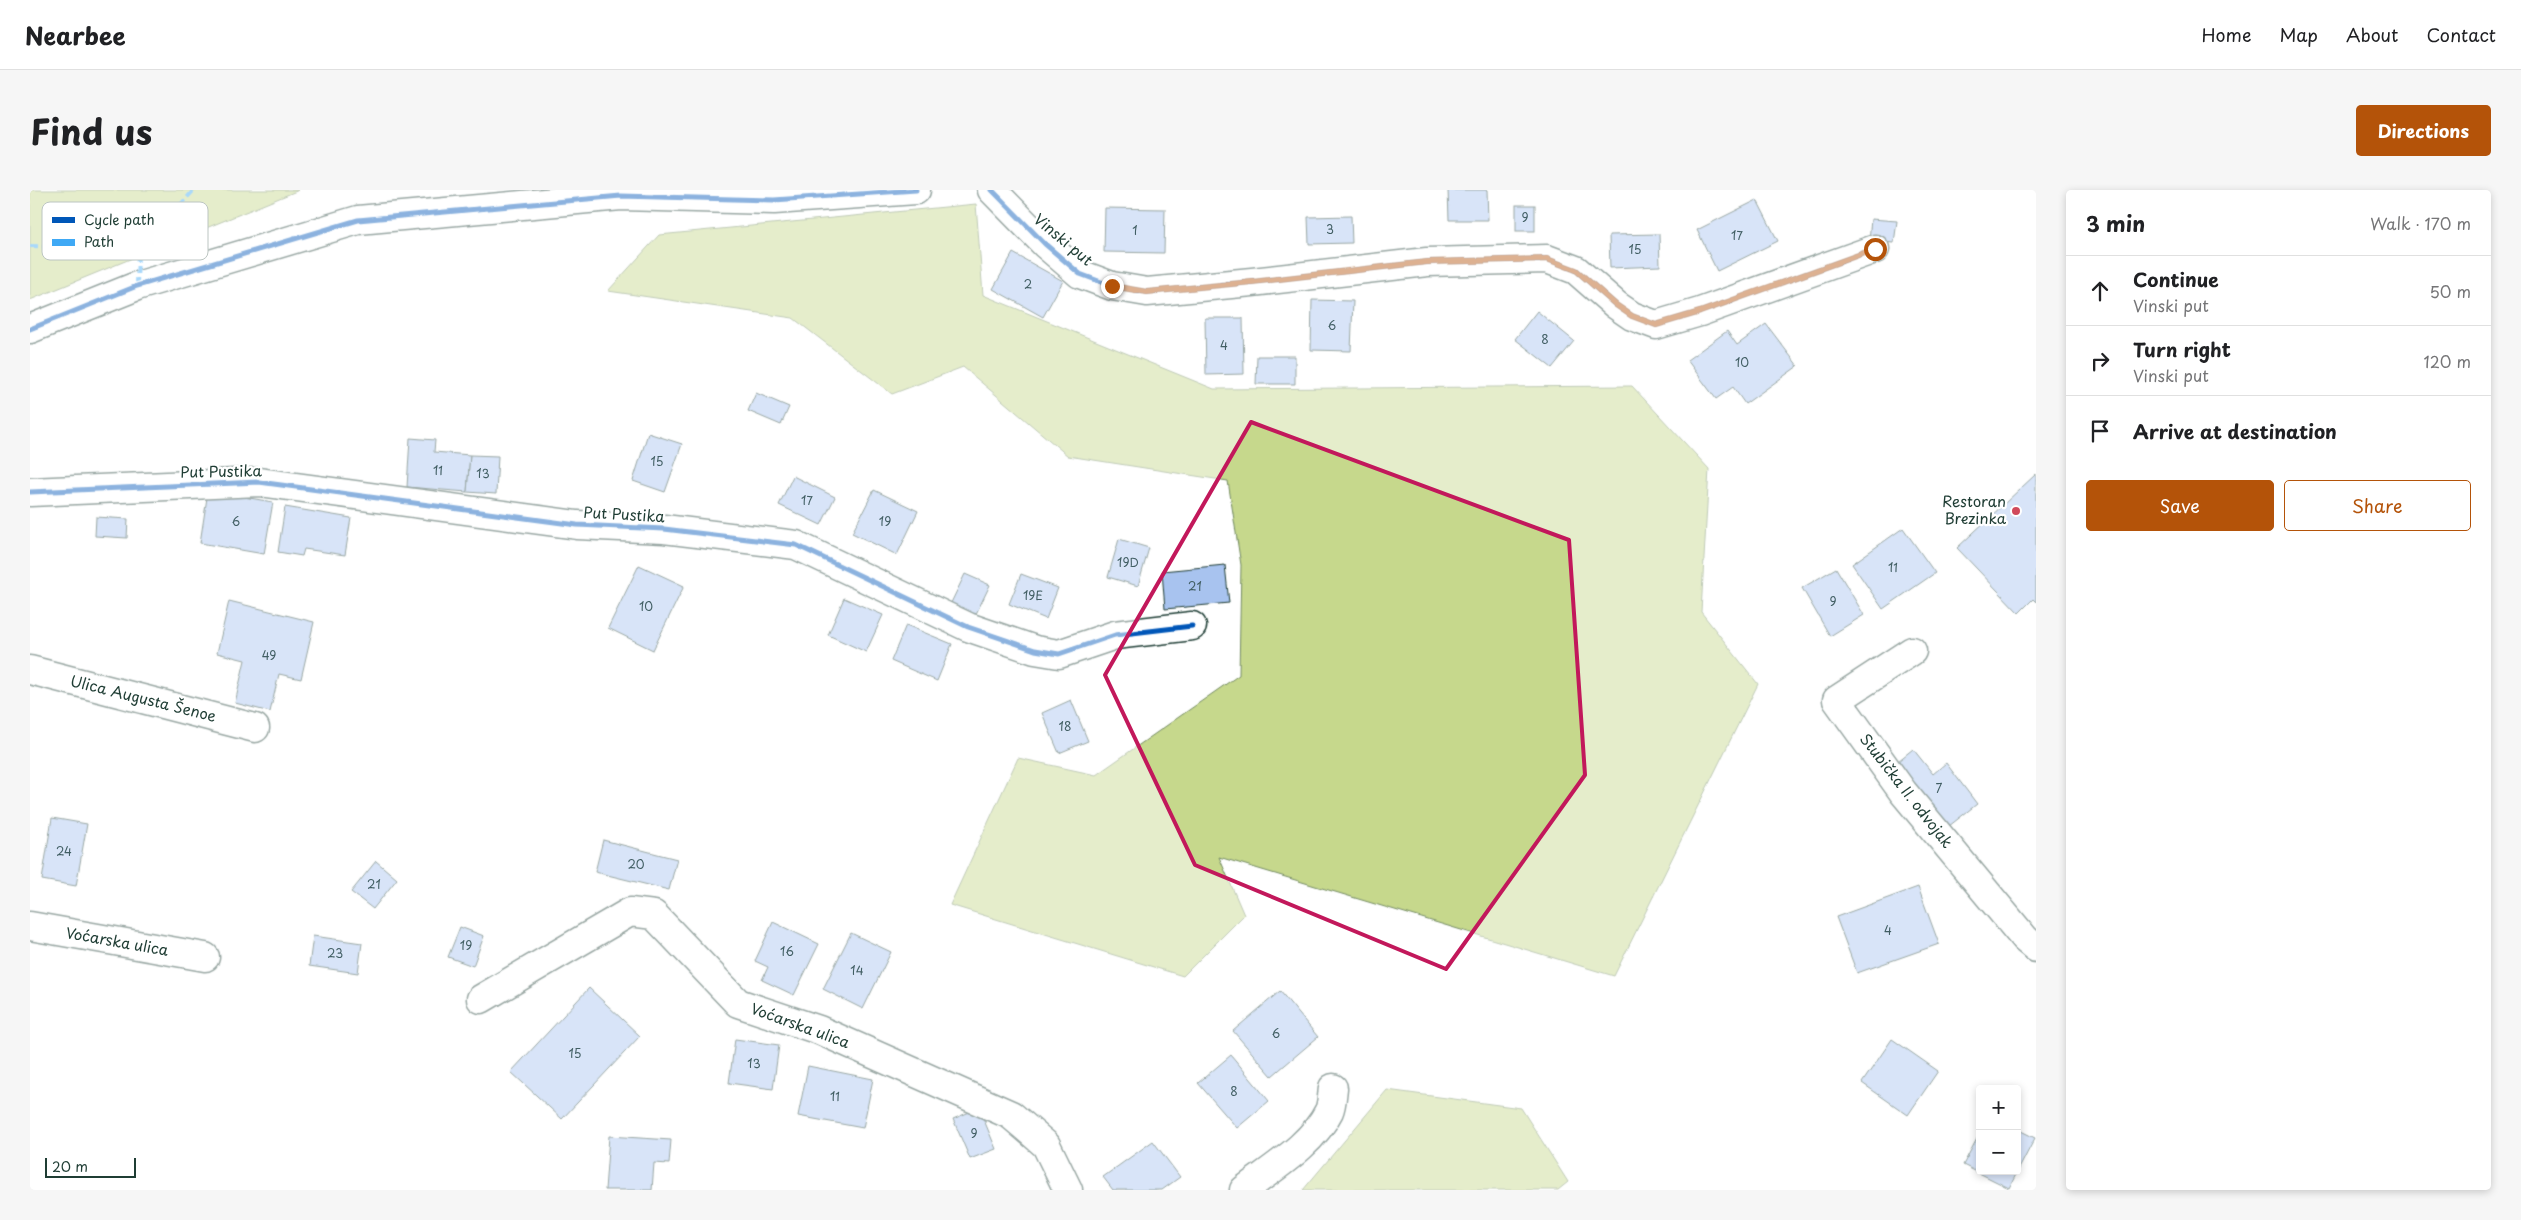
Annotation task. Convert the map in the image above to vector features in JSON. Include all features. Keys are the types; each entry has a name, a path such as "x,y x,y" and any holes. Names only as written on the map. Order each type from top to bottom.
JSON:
{"street":[{"path":"30,328 137,286 358,220 621,196 774,200 916,190"},
{"name":"Vinski put","path":"992,190 1045,244 1080,274 1112,286 1147,292 1427,262 1547,259 1576,270 1616,305 1632,316 1656,325 1700,312 1875,249"},
{"name":"Put Pustika","path":"30,492 259,482 578,525 664,529 796,545 968,627 1035,650 1059,654 1115,635 1192,626"},
{"name":"Stubička II. odvojak","path":"1912,651 1837,700 1903,792 2036,948"},
{"name":"Ulica Augusta Šenoe","path":"30,670 255,728"},
{"name":"Voćarska ulica","path":"481,999 630,912 654,915 738,1003 819,1030 1011,1115 1046,1145 1068,1190"},
{"name":"Voćarska ulica","path":"30,926 205,957"},
{"path":"1244,1190 1301,1146 1318,1129 1330,1109 1333,1088"}],"highlighted area":[{"path":"1251,422 1569,540 1585,775 1446,969 1195,865 1105,675"}],"green space":[{"path":"30,190 299,190 208,227 208,202 42,202 42,260 128,260 30,300"},
{"path":"976,204 983,295 1214,389 1632,386 1709,469 1701,612 1758,684 1614,976 1219,857 1244,915 1183,976 950,905 1018,758 1096,775 1239,675 1241,565 1228,481 1068,456 963,367 892,394 793,318 608,291 659,235"},
{"path":"1387,1090 1521,1108 1568,1182 1558,1190 1303,1190"}],"building":[{"path":"1448,190 1487,190 1488,220 1449,220"},
{"path":"1757,200 1778,241 1717,271 1697,230"},
{"path":"1516,205 1535,205 1535,231 1516,231"},
{"path":"1105,208 1165,209 1164,253 1104,252"},
{"path":"1351,216 1352,243 1309,244 1308,217"},
{"path":"1871,219 1897,221 1894,243 1869,241"},
{"path":"1659,234 1660,266 1610,268 1609,235"},
{"path":"1013,253 1063,281 1043,317 993,289"},
{"path":"1312,300 1353,301 1351,351 1311,350"},
{"path":"1537,311 1574,341 1552,368 1515,339"},
{"path":"1205,318 1243,318 1244,374 1206,375"},
{"path":"1766,324 1798,366 1745,404 1733,387 1716,399 1687,360 1727,331 1737,345"},
{"path":"1257,356 1295,356 1295,384 1256,384"},
{"path":"756,393 789,407 781,425 748,411"},
{"path":"648,433 682,444 665,492 633,481"},
{"path":"410,438 435,440 434,452 470,455 467,492 407,487"},
{"path":"470,455 498,456 496,494 467,492"},
{"name":"Restoran Brezinka","path":"2036,474 2036,602 2033,599 2019,613 1957,548"},
{"path":"793,476 835,497 821,525 779,505"},
{"path":"874,490 918,511 897,555 852,533"},
{"path":"208,491 273,502 264,554 200,543"},
{"path":"285,507 351,518 345,555 304,549 302,556 278,552"},
{"path":"96,517 128,519 127,538 95,536"},
{"path":"1903,528 1935,573 1883,609 1852,564"},
{"path":"1119,539 1149,548 1138,586 1108,577"},
{"path":"639,565 684,586 653,650 608,628"},
{"path":"1225,565 1229,603 1165,609 1162,571"},
{"path":"1836,568 1864,615 1830,636 1802,588"},
{"path":"965,574 990,585 974,618 949,607"},
{"path":"1021,574 1058,588 1046,619 1009,604"},
{"path":"844,598 883,615 866,652 828,635"},
{"path":"229,601 314,622 301,679 279,674 270,712 235,703 245,660 217,653"},
{"path":"906,625 952,644 937,681 891,661"},
{"path":"1071,700 1088,741 1059,753 1042,713"},
{"path":"1913,749 1933,774 1946,763 1977,804 1944,830 1893,765"},
{"path":"52,818 87,824 76,886 42,880"},
{"path":"603,840 677,859 669,890 595,872"},
{"path":"376,861 397,879 373,909 351,892"},
{"path":"1918,887 1939,944 1857,973 1836,917"},
{"path":"773,922 819,944 794,995 762,980 768,967 755,961"},
{"path":"460,927 484,936 473,966 448,957"},
{"path":"851,933 891,952 863,1009 823,989"},
{"path":"313,936 362,943 358,973 309,966"},
{"path":"589,988 640,1036 562,1119 511,1072"},
{"path":"1280,991 1318,1037 1272,1076 1233,1031"},
{"path":"735,1039 779,1045 773,1089 729,1083"},
{"path":"1892,1039 1938,1071 1908,1115 1862,1083"},
{"path":"1231,1055 1269,1101 1237,1128 1198,1083"},
{"path":"808,1066 873,1079 863,1128 798,1116"},
{"path":"979,1108 996,1149 970,1159 953,1119"},
{"path":"2021,1131 2035,1138 2021,1165"},
{"path":"609,1136 671,1140 669,1164 654,1163 652,1190 605,1190"},
{"path":"1153,1141 1180,1177 1162,1190 1113,1190 1103,1177"},
{"path":"1976,1141 1976,1172 1963,1165"},
{"path":"1983,1175 2016,1175 2009,1188"}],"marked path":[{"path":"183,202 194,190"},
{"path":"30,246 42,247"},
{"path":"137,286 138,260"}],"cycle path":[{"path":"30,329 137,286 358,220 621,196 774,200 916,190"},
{"path":"992,190 1045,244 1080,274 1112,286 1147,292 1427,262 1547,259 1576,270 1616,305 1632,316 1656,325 1700,312 1875,249"},
{"path":"30,492 259,482 577,525 664,529 796,545 968,627 1035,650 1059,654 1115,635 1192,626"}],"place":[{"name":"Restoran Brezinka","path":"2016,511"}],"route":[{"path":"1112,286 1147,292 1427,262 1547,259 1576,270 1616,305 1632,316 1656,325 1700,312 1875,249"}]}
